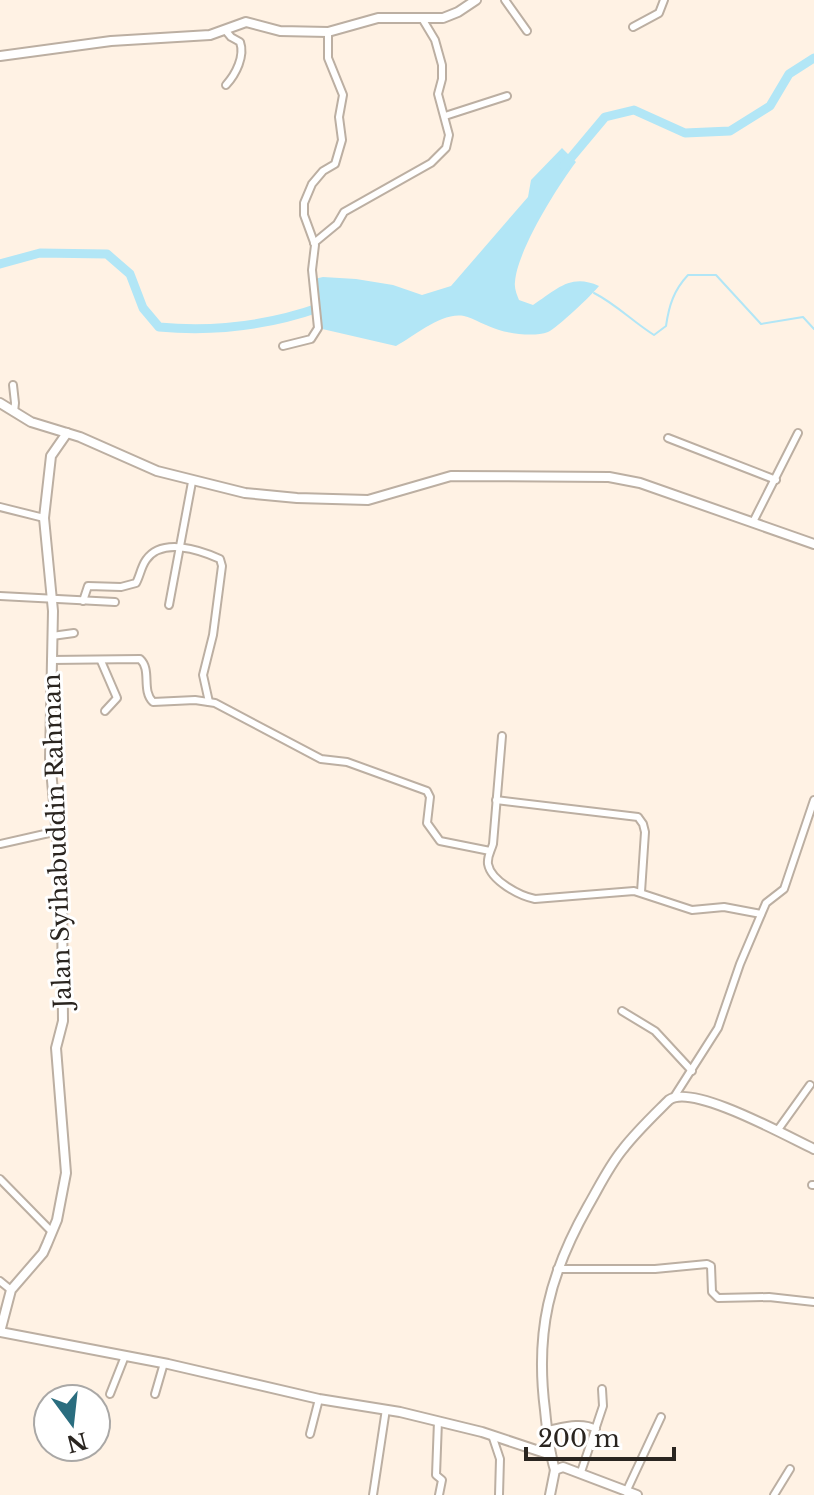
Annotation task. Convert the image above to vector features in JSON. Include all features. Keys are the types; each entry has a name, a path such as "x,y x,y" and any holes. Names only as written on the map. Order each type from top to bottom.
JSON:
{"street":[{"path":"0,56 111,41 199,36 226,31 246,22 280,31 328,32 378,18 423,20 452,15 476,0"},
{"path":"505,0 527,31"},
{"path":"633,27 659,13 664,0"},
{"path":"314,243 337,224 344,212 437,159 449,142 438,94 443,72 439,51 423,20"},
{"path":"226,31 240,42 242,52 226,85"},
{"path":"283,346 311,339 318,328 314,243 304,215 304,203 312,184 323,171 335,164 342,140 339,117 343,95 328,58 328,32"},
{"path":"445,116 507,96"},
{"path":"13,385 14,412"},
{"path":"0,403 43,427 67,433 141,465 192,482 259,495 368,500 451,476 599,476 636,482 814,544"},
{"name":"Jalan Syihabuddin Rahman","path":"0,1332 11,1290 43,1253 52,1232 66,1173 56,1048 63,1021 63,904 49,750 52,636 44,518 51,456 67,433"},
{"path":"753,522 798,433"},
{"path":"668,438 776,480"},
{"path":"169,605 192,482"},
{"path":"0,507 44,518"},
{"path":"83,601 88,586 134,585 145,560 162,549 200,552 220,559 213,635 203,675 209,702"},
{"path":"0,596 115,602"},
{"path":"52,636 74,633"},
{"path":"51,660 130,658 143,661 148,697 153,702 209,702 231,709 321,759 347,762 427,791 430,797 427,823 440,841 490,851"},
{"path":"101,661 117,698 105,711"},
{"path":"502,736 488,864 493,875 530,898 641,892 692,910 724,907 761,914"},
{"path":"496,800 638,817 645,832 641,892"},
{"path":"550,1495 555,1470 540,1363 548,1298 557,1269 575,1228 621,1150 674,1097 718,1028 761,914 768,900 784,889 814,800"},
{"path":"0,844 58,831"},
{"path":"622,1011 655,1031 692,1071"},
{"path":"777,1131 810,1085"},
{"path":"674,1097 717,1104 814,1149"},
{"path":"0,1179 52,1232"},
{"path":"557,1269 615,1270 707,1264 711,1266 712,1292 718,1298 769,1297 814,1302"},
{"path":"0,1281 11,1290"},
{"path":"0,1332 164,1363 319,1399 386,1409 492,1435 551,1455"},
{"path":"112,1389 125,1356"},
{"path":"155,1394 164,1363"},
{"path":"581,1472 603,1406 602,1389"},
{"path":"310,1434 319,1399"},
{"path":"373,1495 386,1409"},
{"path":"619,1492 661,1417"},
{"path":"438,1421 436,1475 442,1479 439,1495"},
{"path":"547,1430 576,1425 596,1429"},
{"path":"492,1435 500,1459 499,1495"},
{"path":"555,1470 563,1467 581,1472 619,1492 637,1495"},
{"path":"774,1495 790,1469"}],"water":[{"path":"562,148 576,162 530,237 517,269 516,291 519,300 533,305 572,282 589,282 599,286 553,329 537,334 517,334 495,329 468,317 455,316 437,321 396,346 318,328 314,279 356,279 393,285 422,295 451,286 528,197 531,180"}],"waterway":[{"path":"564,166 605,117 634,110 685,133 730,131 770,106 789,74 814,58"},
{"path":"0,264 40,253 107,254 130,274 143,308 159,327 200,329 241,326 321,307"},
{"path":"594,293 654,335 666,326 673,298 688,275 716,275 761,324 803,317 814,329"}]}
